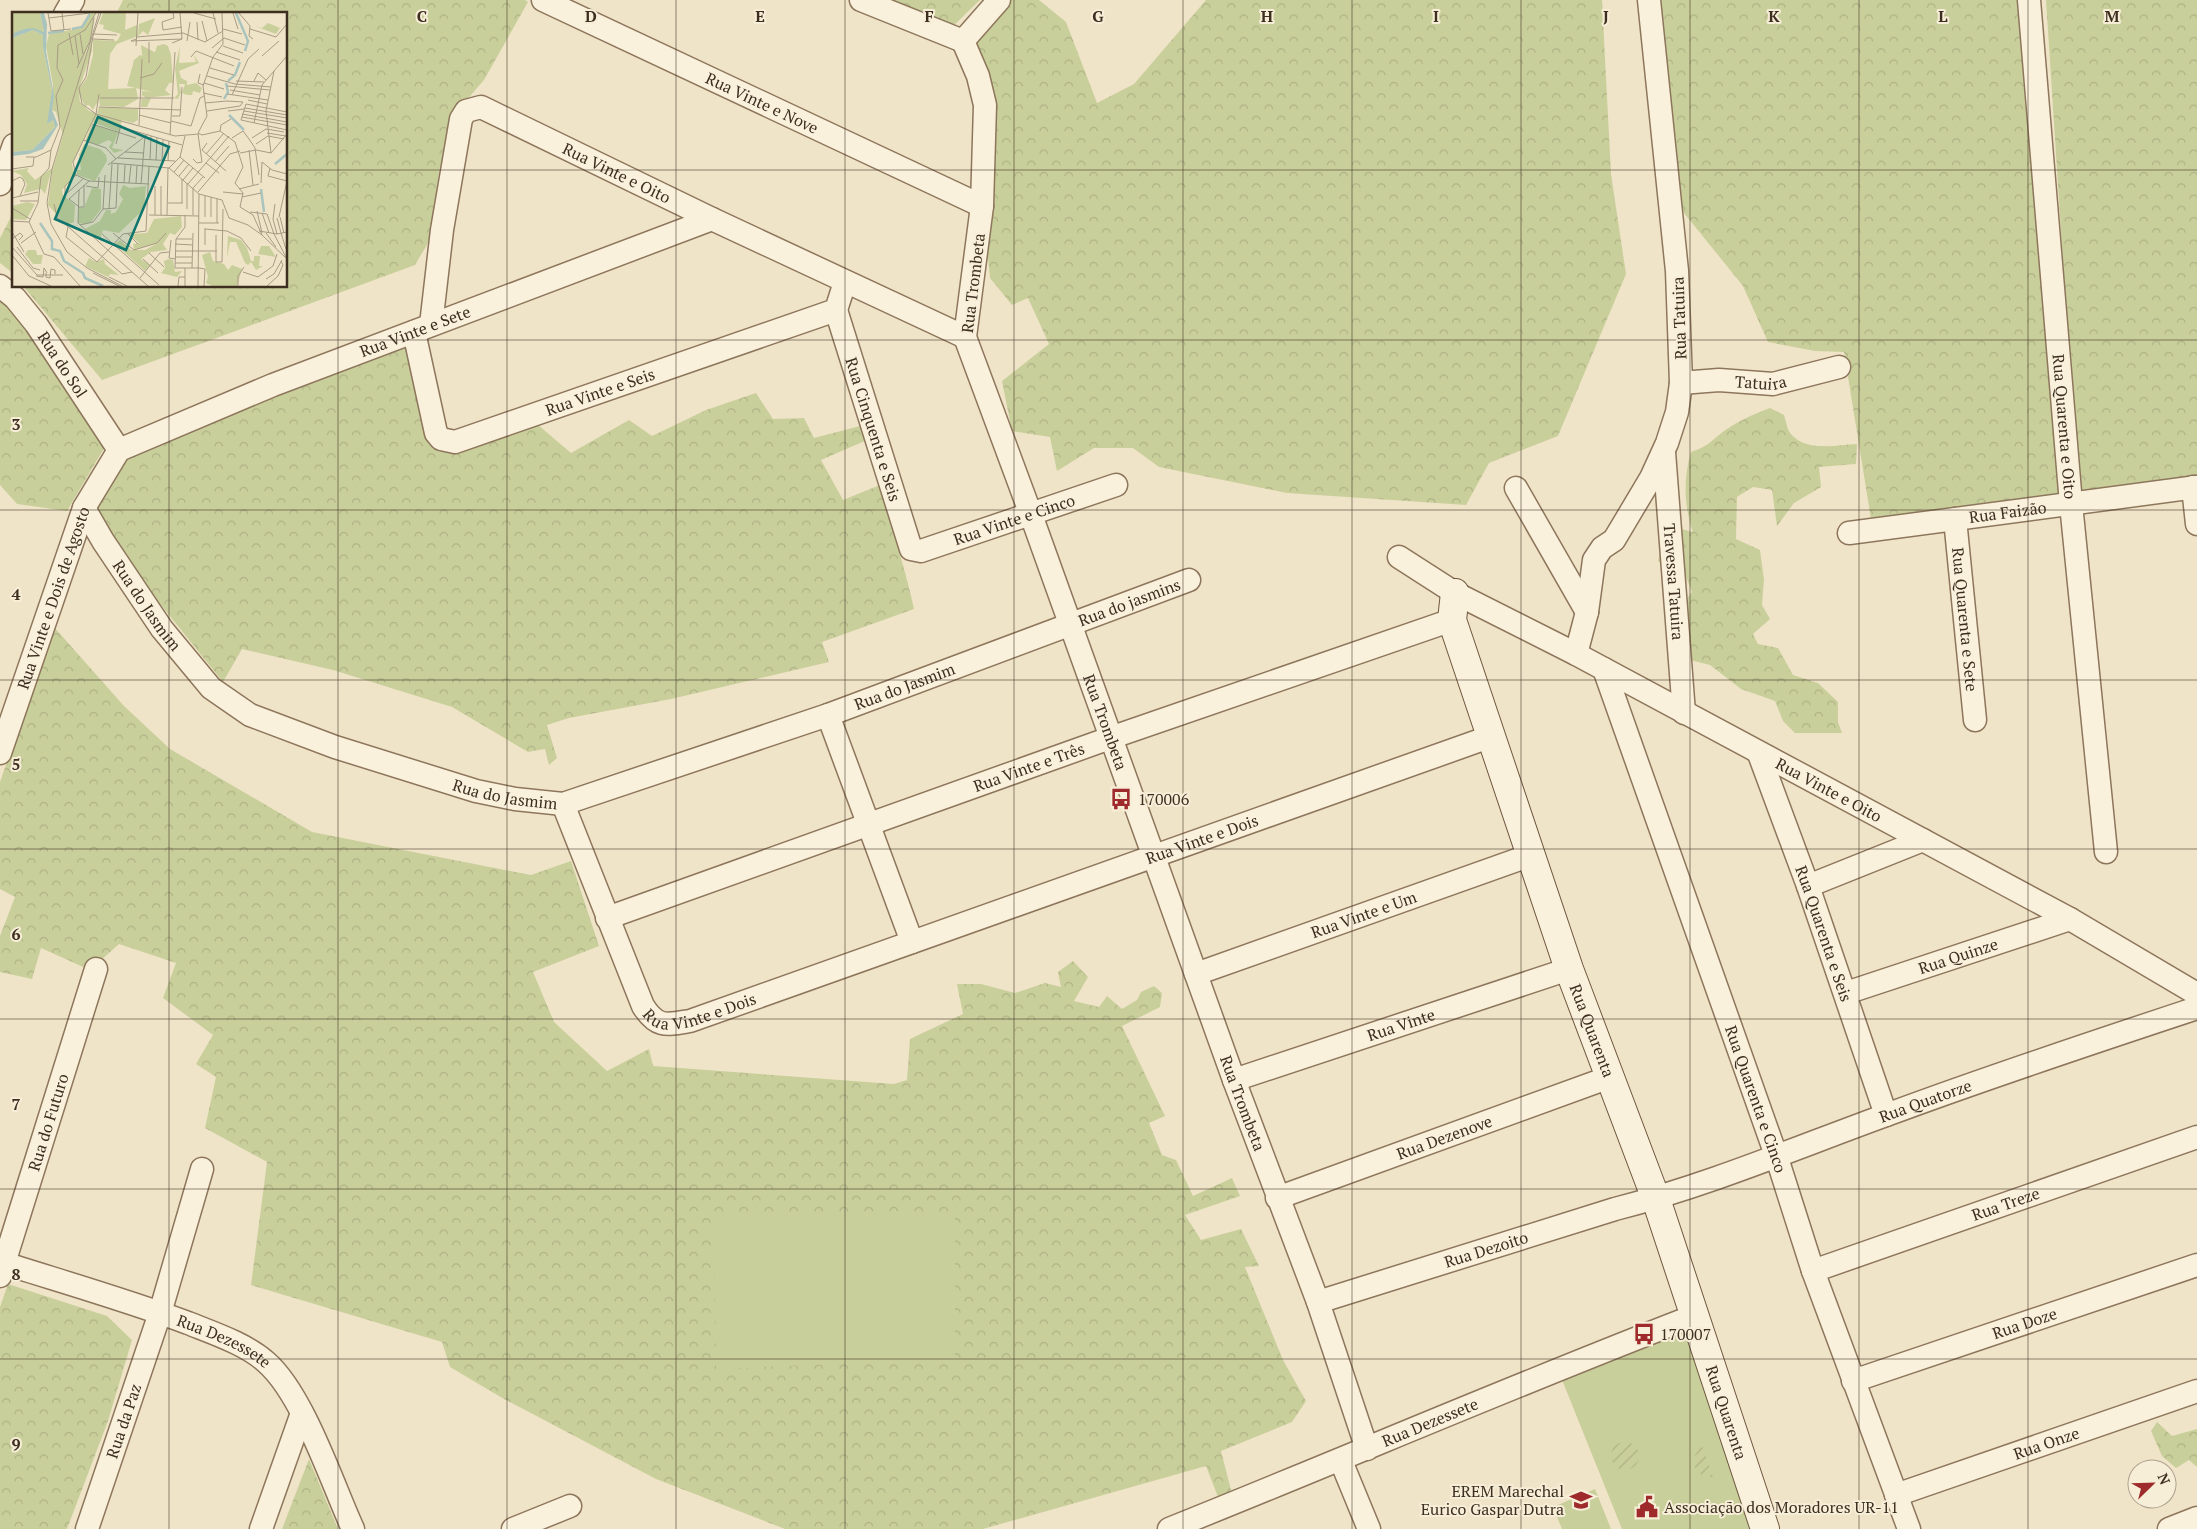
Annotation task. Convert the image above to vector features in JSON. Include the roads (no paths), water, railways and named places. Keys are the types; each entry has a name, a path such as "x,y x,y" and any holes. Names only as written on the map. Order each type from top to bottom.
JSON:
{"street":[{"path":"66,12 73,0"},
{"name":"Rua Vinte e Nove","path":"543,0 982,206"},
{"path":"861,0 963,41 999,0"},
{"name":"Rua Tatuira","path":"1576,654 1587,612 1594,560 1598,552 1614,540 1664,450 1677,412 1682,382 1678,271 1648,0"},
{"name":"Rua Quarenta e Oito","path":"2029,0 2072,504 2106,852"},
{"name":"Rua Trombeta","path":"963,41 983,92 982,206 965,337 1030,512 1152,856 1318,1302 1367,1449"},
{"name":"Rua Vinte e Oito","path":"423,329 461,119 466,111 481,107 712,219 965,337"},
{"path":"6,174 12,152"},
{"name":"Rua Vinte e Sete","path":"119,450 273,386 712,219"},
{"path":"836,310 845,282"},
{"name":"Rua do Sol","path":"0,286 15,298 36,324 119,450"},
{"name":"Rua Vinte e Seis","path":"423,329 436,433 447,442 455,442 836,310"},
{"name":"Rua Cinquenta e Seis","path":"836,310 911,549"},
{"name":"Tatuira","path":"1682,382 1719,380 1773,384 1839,367"},
{"name":"Rua Vinte e Dois de Agosto","path":"0,753 84,508 119,450"},
{"name":"Travessa Tatuira","path":"1664,450 1684,713"},
{"name":"Rua Vinte e Cinco","path":"911,549 921,551 1030,512 1116,485"},
{"path":"2195,487 2197,524"},
{"name":"Rua Faizão","path":"1849,533 2195,487"},
{"path":"1516,488 1587,612"},
{"name":"Rua do Jasmim","path":"84,508 103,541 162,629 211,688 250,715 334,747 476,791 515,799 564,804 828,715 1070,625"},
{"name":"Rua Quarenta e Sete","path":"1955,519 1975,720"},
{"path":"1399,557 1453,606"},
{"name":"Rua do jasmins","path":"1070,625 1189,580"},
{"name":"Rua Vinte e Oito","path":"1453,606 1576,654 1759,754 2070,919 2197,994"},
{"name":"Rua Quarenta","path":"1453,606 1492,736 1568,969 1656,1198 1765,1529"},
{"name":"Rua Vinte e Três","path":"607,918 1110,738 1453,606"},
{"name":"Rua Quarenta e Cinco","path":"1604,669 1776,1158 1813,1271 1909,1529"},
{"path":"828,715 912,942"},
{"name":"Rua Vinte e Dois","path":"564,804 643,1006 650,1018 659,1024 690,1021 1492,736"},
{"name":"Rua Quarenta e Seis","path":"1759,754 1846,993 1886,1115"},
{"path":"1808,886 1923,840"},
{"name":"Rua Vinte e Um","path":"1196,974 1531,855"},
{"name":"Rua Quinze","path":"1846,993 2070,919"},
{"name":"Rua do Futuro","path":"1,1267 96,969"},
{"name":"Rua Vinte","path":"1234,1080 1568,969"},
{"name":"Rua Quatorze","path":"1656,1198 1776,1158 1998,1074 2197,1008"},
{"name":"Rua Dezenove","path":"1278,1198 1610,1077"},
{"name":"Rua Treze","path":"1813,1271 2197,1137"},
{"name":"Rua da Paz","path":"87,1529 160,1313 202,1169"},
{"name":"Rua Dezoito","path":"1318,1302 1615,1209 1656,1198"},
{"name":"Rua Doze","path":"1853,1381 2197,1265"},
{"name":"Rua Dezessete","path":"1,1267 160,1313 223,1336 266,1361 302,1413 353,1529"},
{"name":"Rua Dezessete","path":"1169,1529 1341,1461 1595,1354 1694,1316"},
{"name":"Rua Onze","path":"1896,1495 2197,1392"},
{"path":"261,1529 302,1413"},
{"path":"1341,1461 1369,1529"},
{"path":"513,1529 570,1506"},
{"path":"2169,1529 2197,1518"}],"place":[{"name":"170006","path":"1121,799"},
{"name":"170007","path":"1644,1334"},
{"name":"EREM Marechal Eurico Gaspar Dutra","path":"1581,1500"},
{"name":"Associação dos Moradores UR-11","path":"1647,1507"}]}
